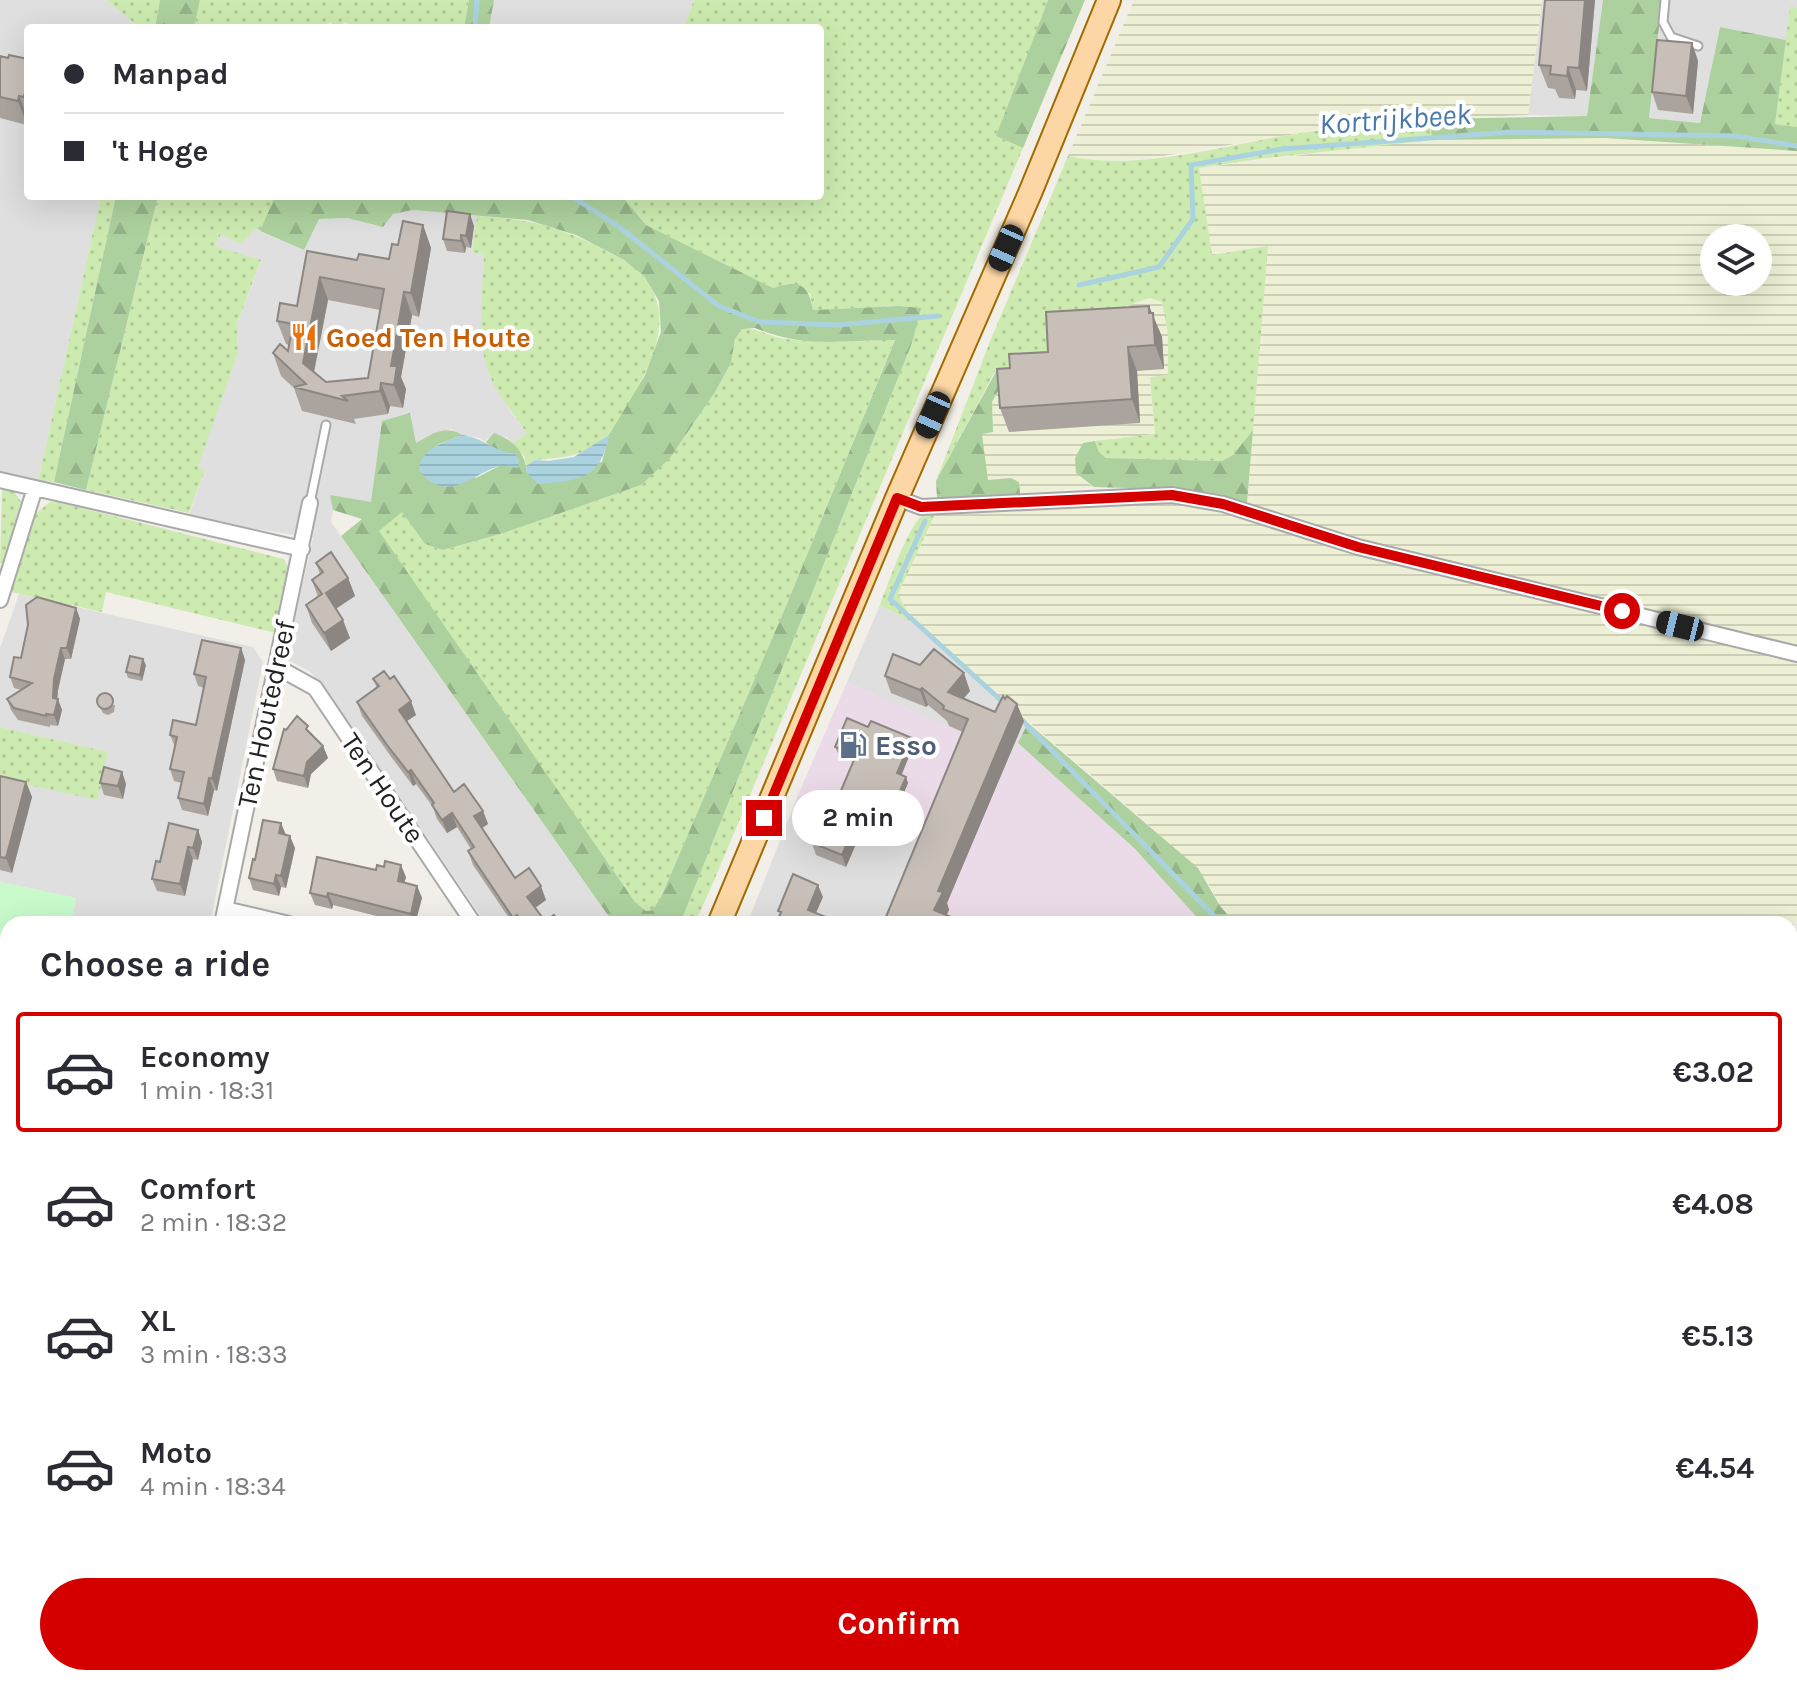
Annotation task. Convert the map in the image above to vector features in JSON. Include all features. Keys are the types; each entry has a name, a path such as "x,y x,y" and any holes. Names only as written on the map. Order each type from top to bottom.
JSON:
{"main road":[{"path":"722,916 1109,0"}],"street":[{"path":"0,480 302,549"},
{"path":"0,600 35,488"},
{"path":"897,498 921,507 1172,495 1223,504 1358,547 1797,654"},
{"name":"Ten Houtedreef","path":"224,916 310,503"},
{"name":"Ten Houte","path":"277,667 315,688 469,916"},
{"path":"225,909 255,916"}],"lane":[{"path":"1665,0 1663,22 1671,37 1698,46"},
{"path":"310,503 326,425"}],"shaded area":[{"path":"0,0 106,0 135,24 24,24 24,200 100,200 38,481 0,472"},
{"path":"494,0 694,0 685,24 490,24"},
{"path":"1542,0 1603,0 1587,116 1528,115"},
{"path":"1662,0 1797,0 1797,8 1790,7 1786,40 1720,27 1700,123 1649,118"},
{"path":"413,210 477,216 472,252 484,254 482,342 489,374 527,433 512,443 507,437 487,438 486,442 451,429 429,435 416,443 371,503 331,496 331,522 608,916 481,916 323,685 309,671 288,660 313,538 188,518 205,470 197,467 238,353 237,324 261,261 215,246 221,234 254,229 304,250 319,219 347,218 383,227 393,214"},
{"path":"19,594 253,647 263,662 212,916 72,916 76,898 0,882 0,779 108,752 0,727 0,648"},
{"path":"880,605 912,622 1028,723 1013,756 847,682"},
{"path":"847,682 1013,755 1018,743 1135,849 1196,916 891,916 921,846 798,795"},
{"path":"798,795 921,846 891,916 750,916"}],"green space":[{"path":"106,0 160,0 156,24 135,24"},
{"path":"160,0 200,0 195,24 156,24"},
{"path":"200,0 469,0 465,24 195,24"},
{"path":"469,0 494,0 490,24 465,24"},
{"path":"694,0 1048,0 996,136 1023,148 698,916 683,916 912,343 920,308 813,310 810,294 787,284 773,288 646,225 625,200 824,200 824,24 685,24"},
{"path":"1048,0 1085,0 1023,148 996,136"},
{"path":"1134,0 1542,0 1528,115 1430,119 1301,133 1150,158 1090,161 1068,156"},
{"path":"1603,0 1662,0 1649,118 1700,123 1720,27 1786,40 1775,124 1797,127 1797,151 1605,138 1432,140 1430,119 1587,116"},
{"path":"1790,6 1797,8 1797,127 1775,124"},
{"path":"1430,119 1432,140 1199,168 1212,255 1268,246 1253,430 1233,455 1222,461 1106,458 1099,452 1095,441 1155,434 1150,377 1168,375 1168,334 1162,302 1149,298 1048,334 1049,371 1007,375 997,368 936,481 991,339 1068,156 1096,160 1154,159 1301,133"},
{"path":"1605,138 1797,151 1797,646 1615,600 1437,561 1338,535 1247,503 1267,247 1212,256 1199,168 1422,140"},
{"path":"100,200 115,200 54,482 38,481"},
{"path":"115,200 157,200 86,490 54,482"},
{"path":"157,200 273,200 260,231 254,229 241,244 221,234 215,246 261,260 237,324 238,353 198,467 205,470 189,513 86,490"},
{"path":"273,200 625,200 646,225 773,288 789,284 800,286 808,294 813,310 899,306 921,308 912,343 683,916 608,916 341,536 362,519 333,510 330,495 371,502 382,421 410,413 416,443 444,430 462,435 439,444 428,453 476,478 515,454 496,451 486,442 494,433 517,448 524,459 527,473 602,462 609,435 645,375 661,332 659,301 644,276 624,260 576,235 528,220 413,210 393,214 383,227 347,218 319,219 304,250 260,231","holes":["755,328 791,339 824,342 895,340 786,606 661,897 653,910 646,911 635,902 379,531 402,512 425,544 443,550 504,533 641,485 670,458 715,392 731,363 735,339 742,329"]},
{"path":"477,216 528,222 572,235 631,265 644,277 654,293 659,326 644,375 613,430 580,452 535,460 526,466 525,457 512,443 527,433 497,390 485,360 481,314 484,254 472,252"},
{"path":"1149,298 1162,302 1168,334 1168,375 1150,378 1155,434 1083,443 1083,481 1094,487 1020,494 1019,482 1011,478 988,480 981,433 993,432 992,402 1007,375 1047,335"},
{"path":"742,328 799,340 840,342 895,339 786,606 661,897 654,910 646,911 635,902 378,531 402,511 425,544 443,550 504,533 641,485 693,424 715,392 731,363 735,339"},
{"path":"998,368 1007,375 992,402 993,432 982,434 988,480 1011,478 1019,482 1020,494 943,501 937,497 936,481"},
{"path":"1253,430 1247,503 1161,489 1094,487 1076,473 1075,458 1083,443 1095,441 1099,452 1106,458 1222,461 1233,455"},
{"path":"2,489 14,491 21,502 4,564 0,563"},
{"path":"50,502 284,559 289,569 276,633 106,592 102,612 11,592 35,514"},
{"path":"1180,502 1202,505 1797,660 1797,916 1229,916 1208,883 1140,817 912,622 898,594 936,512"},
{"path":"936,512 898,594 912,622 880,605 917,520"},
{"path":"1028,723 1198,868 1229,916 1196,916 1135,849 1018,743"},
{"path":"0,727 108,752 98,800 0,779"},
{"path":"0,882 76,898 72,916 0,916"}],"water":[{"path":"462,435 515,454 519,460 518,468 499,466 449,486 429,480 419,470 424,457 434,447"},
{"path":"609,435 600,462 586,475 538,484 527,473 526,466 535,460 574,457"}],"building":[{"path":"1545,0 1585,0 1579,68 1568,67 1567,76 1550,74 1551,66 1539,65"},
{"path":"1657,40 1692,43 1686,96 1652,92"},
{"path":"9,55 24,58 24,97 19,96 18,101 0,97 0,56 8,58"},
{"path":"447,211 470,214 466,236 461,235 461,241 443,239"},
{"path":"403,221 423,225 411,293 404,292 391,366 397,366 394,385 381,383 380,391 342,396 348,401 294,387 306,384 273,353 280,344 288,351 293,324 277,321 280,303 297,306 307,251 357,260 359,254 389,259 392,244 398,245","holes":["320,277 384,289 368,378 326,382 303,363"]},
{"path":"1149,306 1149,313 1153,313 1155,345 1128,347 1132,399 1000,408 997,369 1010,368 1009,354 1048,352 1046,312"},
{"path":"331,552 348,578 326,593 343,620 324,633 306,605 322,594 312,580 323,572 316,563"},
{"path":"37,597 76,608 67,648 61,648 54,679 53,698 58,699 54,715 46,716 14,708 7,699 32,683 10,677 14,657 21,658 28,625 26,605"},
{"path":"202,640 241,648 204,804 178,798 184,772 170,769 177,737 170,735 173,720 196,725 206,677 194,674"},
{"path":"934,649 964,673 948,692 995,712 1003,696 1017,704 938,891 943,892 934,910 949,916 886,916 968,719 943,709 944,706 922,688 920,690 885,676 893,654 920,665"},
{"path":"130,656 143,659 140,675 126,672"},
{"path":"384,671 390,679 394,676 411,701 399,710 454,792 464,784 483,811 474,816 515,878 529,868 541,886 527,897 541,916 512,916 468,851 474,847 452,813 442,820 411,770 408,772 387,745 357,702 379,686 373,679"},
{"path":"105,693 113,701 105,709 97,701"},
{"path":"297,716 323,746 307,762 304,776 273,769 284,729"},
{"path":"847,718 868,727 871,721 912,738 897,773 906,777 890,814 840,793 856,755 835,747"},
{"path":"104,767 122,772 118,786 100,783"},
{"path":"0,776 26,782 6,858 0,857"},
{"path":"824,813 855,825 842,855 812,843"},
{"path":"263,820 281,823 279,833 290,836 281,876 276,875 274,884 249,878"},
{"path":"169,823 198,830 193,848 188,847 180,884 152,879 156,861 160,862"},
{"path":"317,857 376,870 377,865 384,867 385,861 401,865 398,881 417,886 411,914 328,893 327,897 310,893"},
{"path":"793,874 818,885 808,910 823,916 779,916 781,912 778,911"}],"waterway":[{"name":"Kortrijkbeek","path":"475,24 477,0"},
{"name":"Kortrijkbeek","path":"1079,285 1159,267 1193,219 1191,165 1282,149 1510,132 1736,136 1797,146"},
{"name":"Kortrijkbeek","path":"577,200 618,226 719,306 760,322 837,325 938,316"},
{"path":"925,521 890,599 1005,704"},
{"path":"1018,716 1214,916"}],"place":[{"name":"Goed Ten Houte","path":"304,337"},
{"name":"Esso","path":"853,745"}],"route":[{"path":"764,818 897,498 921,507 1172,495 1223,504 1358,547 1622,611"}]}
